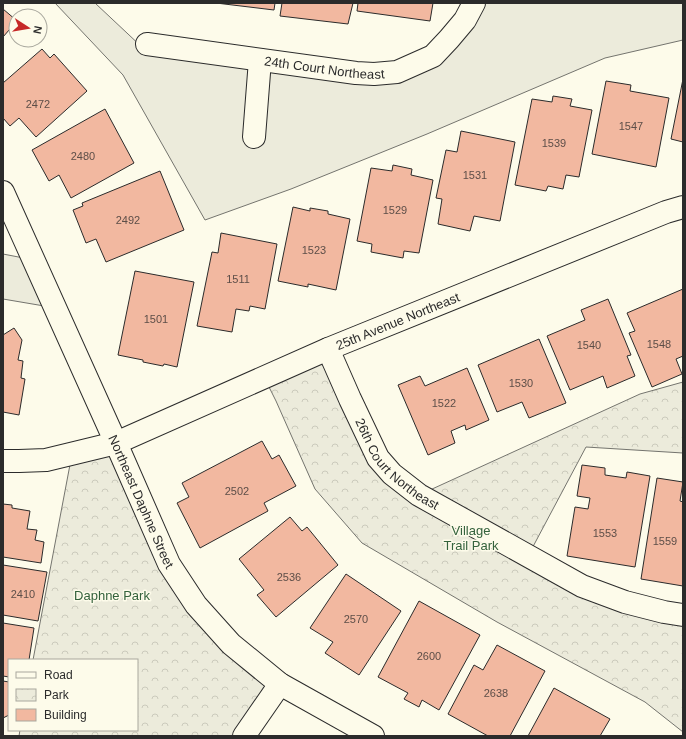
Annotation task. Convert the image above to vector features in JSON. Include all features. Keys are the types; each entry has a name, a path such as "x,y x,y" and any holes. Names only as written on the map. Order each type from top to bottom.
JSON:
{"street":[{"name":"24th Court Northeast","path":"147,44 356,73 374,74 397,72 434,56 464,20 474,3"},
{"path":"254,138 260,60"},
{"name":"Northeast Daphne Street","path":"3,192 116,443 168,564 172,570 196,605 231,644 280,684 373,736"},
{"name":"25th Avenue Northeast","path":"3,461 46,460 116,443 328,348 666,212 683,207"},
{"name":"26th Court Northeast","path":"328,348 378,458 392,474 419,495 582,586 625,602 664,612 683,615"},
{"path":"244,736 280,684"}],"green space":[{"path":"55,3 95,3 144,49 260,60 414,65 474,3 683,3 683,40 605,58 427,134 291,189 205,220 123,75"},
{"path":"3,254 34,260 56,308 3,299"},
{"name":"Village Trail Park","path":"328,349 378,458 419,495 640,394 683,382 683,453 586,447 528,556 683,615 683,732 645,702 497,622 362,543 315,489 264,377"},
{"name":"Daphne Park","path":"116,443 169,564 280,684 244,736 19,736 20,731 138,731 138,659 33,659 72,454"}],"building":[{"path":"216,3 275,3 274,10"},
{"path":"282,3 353,3 348,24 280,16"},
{"path":"358,3 433,3 430,21 357,11"},
{"path":"3,9 8,13 8,31 3,37"},
{"path":"42,49 50,58 54,54 87,91 36,137 19,118 10,126 3,118 3,83"},
{"path":"683,79 683,142 671,139"},
{"path":"606,81 631,85 630,91 669,98 656,167 592,154"},
{"path":"553,96 572,99 570,106 592,110 579,177 566,175 563,189 548,186 546,191 515,185 532,99 552,102"},
{"path":"105,109 134,163 71,198 59,175 49,181 32,150"},
{"path":"461,131 515,142 500,221 474,216 470,231 438,224 442,199 436,198 446,150 457,152"},
{"path":"393,165 412,169 411,175 433,180 419,253 404,251 403,258 371,252 372,244 357,241 371,168 392,171"},
{"path":"160,171 184,230 106,262 96,239 86,243 73,210 83,206 82,203"},
{"path":"293,207 310,211 310,208 328,211 328,214 350,219 336,290 308,284 308,287 278,281"},
{"path":"221,233 277,244 265,309 250,306 249,311 236,309 232,332 197,326 212,252 218,253"},
{"path":"135,271 194,282 177,367 143,362 143,360 118,355"},
{"path":"683,289 683,356 676,359 682,374 652,387 629,333 635,331 627,313"},
{"path":"608,299 631,355 627,356 635,376 607,388 603,376 570,390 547,336 585,320 581,310"},
{"path":"14,328 22,340 18,360 23,361 21,378 25,379 19,415 3,412 3,335"},
{"path":"539,339 566,403 529,418 522,402 497,412 478,365"},
{"path":"467,368 489,420 466,430 465,425 451,431 455,443 428,455 398,385 420,376 425,386"},
{"path":"262,441 272,459 279,455 296,486 264,503 268,511 200,548 177,503 189,497 182,483"},
{"path":"582,465 605,468 605,475 626,478 627,472 650,476 635,567 567,556 575,507 588,509 590,498 577,496"},
{"path":"657,478 683,482 680,501 683,502 683,586 641,579"},
{"path":"3,504 12,505 12,508 30,511 27,529 37,530 35,540 44,542 41,563 3,557"},
{"path":"290,517 302,531 307,527 338,565 276,617 257,595 264,590 239,559"},
{"path":"3,565 47,572 38,621 3,615"},
{"path":"346,574 401,611 359,675 325,653 333,642 310,628"},
{"path":"419,601 480,635 439,710 422,700 419,707 404,699 408,693 378,677"},
{"path":"3,623 34,628 29,659 8,659 8,677 3,676"},
{"path":"497,645 545,671 510,736 488,736 448,714 474,665 483,670"},
{"path":"3,681 8,682 8,716 3,718"},
{"path":"554,688 610,719 600,736 528,736"}]}
